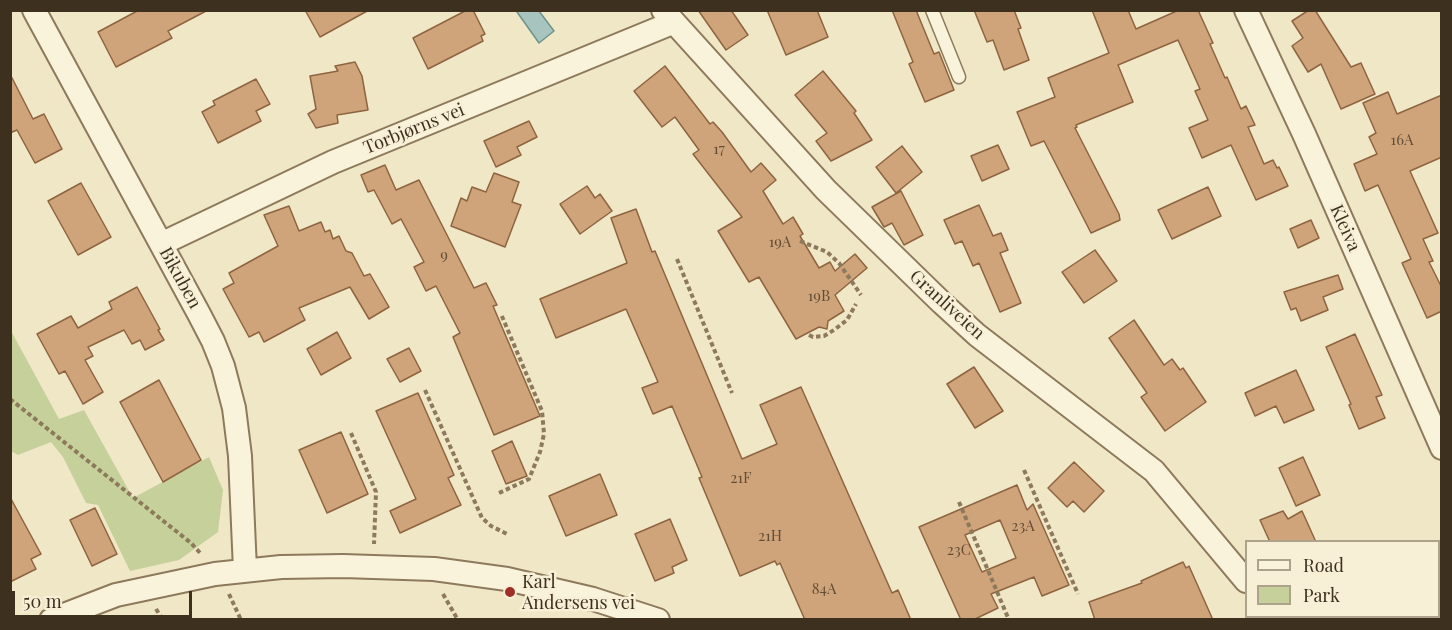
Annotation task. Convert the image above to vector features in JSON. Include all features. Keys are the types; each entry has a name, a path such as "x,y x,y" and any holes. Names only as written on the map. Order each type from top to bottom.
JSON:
{"street":[{"name":"Bikuben","path":"34,10 213,341 229,385 234,408 242,473 245,570"},
{"name":"Kleiva","path":"1246,10 1304,134 1442,448"},
{"name":"Torbjørns vei","path":"161,244 333,162 667,17"},
{"name":"Granliveien","path":"667,17 826,190 942,303 978,334 1154,471 1245,580"},
{"path":"51,620 116,595 215,574 312,566 434,568 507,579 600,601 658,620"}],"lane":[{"path":"932,10 959,77"}],"path":[{"path":"800,241 826,252 839,263 861,295"},
{"path":"676,259 732,393"},
{"path":"809,335 824,336 834,330 847,320 856,304"},
{"path":"499,493 529,479 540,452 544,434 542,411 501,314"},
{"path":"425,390 482,518 491,526 507,534"},
{"path":"10,399 191,543 227,589 241,620"},
{"path":"351,433 376,492 373,566"},
{"path":"1024,470 1078,594"},
{"path":"958,502 1009,620"}],"green space":[{"path":"10,329 59,419 84,410 133,498 209,457 223,490 218,532 179,560 130,571 98,505 86,503 63,457 51,442 18,455 11,451"}],"water":[{"path":"518,11 539,11 554,31 539,43"}],"building":[{"path":"139,10 208,10 168,31 172,38 116,67 98,32"},
{"path":"305,10 369,10 320,37"},
{"path":"467,10 473,10 485,34 481,36 483,41 428,69 413,38"},
{"path":"698,10 731,10 748,35 726,50"},
{"path":"767,10 817,10 828,37 786,55"},
{"path":"892,10 916,10 934,54 939,52 954,90 925,102 909,64 913,62"},
{"path":"974,10 1014,10 1029,60 1004,70 993,40 987,42"},
{"path":"1092,10 1128,10 1136,29 1179,10 1198,10 1225,78 1227,77 1241,109 1246,106 1255,125 1248,127 1264,164 1273,160 1288,186 1256,200 1231,145 1202,158 1189,128 1208,120 1195,91 1200,89 1178,40 1118,65 1133,102 1076,125 1075,128 1120,220 1091,233 1044,141 1031,146 1017,112 1055,97 1048,78 1109,53"},
{"path":"1309,10 1315,10 1351,67 1361,63 1375,94 1341,109 1321,64 1308,72 1292,46 1303,38 1292,21"},
{"path":"355,62 362,76 368,110 337,115 338,123 316,128 308,114 316,109 310,76 338,71 335,66"},
{"path":"665,66 710,124 713,122 722,132 751,172 761,163 776,180 763,191 783,224 793,217 803,234 800,236 819,268 830,262 835,271 855,254 867,268 835,295 844,311 828,321 827,329 819,327 796,339 759,277 749,282 718,231 742,217 693,154 699,150 675,117 662,127 634,91"},
{"path":"823,71 856,111 854,113 872,140 831,161 816,141 827,133 795,95"},
{"path":"10,74 33,119 44,114 62,149 35,163 17,130 10,133"},
{"path":"256,79 270,104 256,111 261,121 218,143 202,112 215,105 213,101"},
{"path":"1388,92 1397,114 1442,95 1442,157 1410,171 1438,233 1423,239 1433,261 1429,262 1442,288 1442,311 1427,318 1402,263 1411,259 1378,185 1365,191 1354,164 1377,154 1369,137 1376,133 1363,103"},
{"path":"529,121 537,137 517,147 521,155 496,167 484,141"},
{"path":"998,145 1009,169 982,181 971,156"},
{"path":"902,146 922,172 896,193 876,167"},
{"path":"385,165 396,190 419,180 474,288 486,283 497,305 493,306 540,416 494,435 453,337 460,333 436,286 426,291 414,267 424,262 401,219 392,224 374,190 368,192 361,175"},
{"path":"494,173 519,182 512,202 521,205 505,247 451,226 461,198 467,201 472,187 486,192"},
{"path":"81,183 111,237 78,255 48,201"},
{"path":"587,186 595,198 600,194 612,211 580,234 560,204"},
{"path":"1208,187 1221,216 1172,239 1158,210"},
{"path":"901,191 923,235 904,245 892,223 884,227 872,207"},
{"path":"979,205 993,236 1001,233 1008,250 1000,253 1021,303 1000,312 979,263 973,266 962,241 955,244 944,220"},
{"path":"289,206 299,231 321,222 325,232 330,230 333,239 339,236 346,251 352,253 364,276 370,274 389,307 369,319 350,287 299,308 305,320 264,342 259,332 249,337 223,289 234,283 229,273 278,246 264,215"},
{"path":"636,209 652,252 655,251 742,459 777,444 760,405 801,387 892,593 898,590 911,620 805,620 780,563 777,565 775,561 740,576 672,406 653,414 642,388 658,382 626,309 556,338 540,299 627,263 611,218"},
{"path":"1311,220 1319,238 1298,248 1290,229"},
{"path":"1095,250 1117,281 1084,303 1062,272"},
{"path":"1338,275 1343,289 1323,297 1328,310 1301,321 1296,308 1291,310 1284,292"},
{"path":"137,287 164,340 145,350 140,340 132,344 124,330 88,347 93,356 85,360 103,392 83,404 65,371 59,374 37,334 71,316 78,328 112,309 109,302"},
{"path":"1134,320 1164,365 1172,359 1180,370 1183,368 1206,402 1165,431 1141,397 1147,393 1109,338"},
{"path":"337,332 351,358 321,375 307,349"},
{"path":"1355,334 1382,395 1376,397 1385,418 1359,429 1349,405 1351,404 1326,347"},
{"path":"409,348 421,371 400,382 387,359"},
{"path":"974,367 1003,411 975,428 947,384"},
{"path":"1296,370 1314,410 1284,423 1276,406 1255,416 1245,393"},
{"path":"159,380 201,460 163,482 120,402"},
{"path":"418,393 454,475 448,478 461,505 400,533 390,511 416,499 376,411"},
{"path":"341,432 368,494 327,513 299,450"},
{"path":"512,441 527,476 506,484 492,451"},
{"path":"1303,457 1320,495 1296,506 1279,468"},
{"path":"1074,462 1104,491 1084,512 1073,501 1067,507 1048,488"},
{"path":"600,474 617,515 566,536 549,496"},
{"path":"1017,485 1027,510 1033,504 1069,585 1042,596 1034,577 991,594 998,608 973,620 961,620 919,527","holes":["1000,520 1016,558 982,572 965,535"]},
{"path":"10,497 41,554 31,559 36,569 10,582"},
{"path":"95,508 117,554 92,566 70,520"},
{"path":"1283,511 1288,519 1302,511 1315,540 1269,540 1260,520"},
{"path":"670,519 687,560 672,567 674,573 655,581 635,534"},
{"path":"1183,562 1186,568 1189,566 1213,620 1095,620 1089,602 1142,583 1141,581"}],"place":[{"name":"Karl Andersens vei","path":"510,592"}]}
